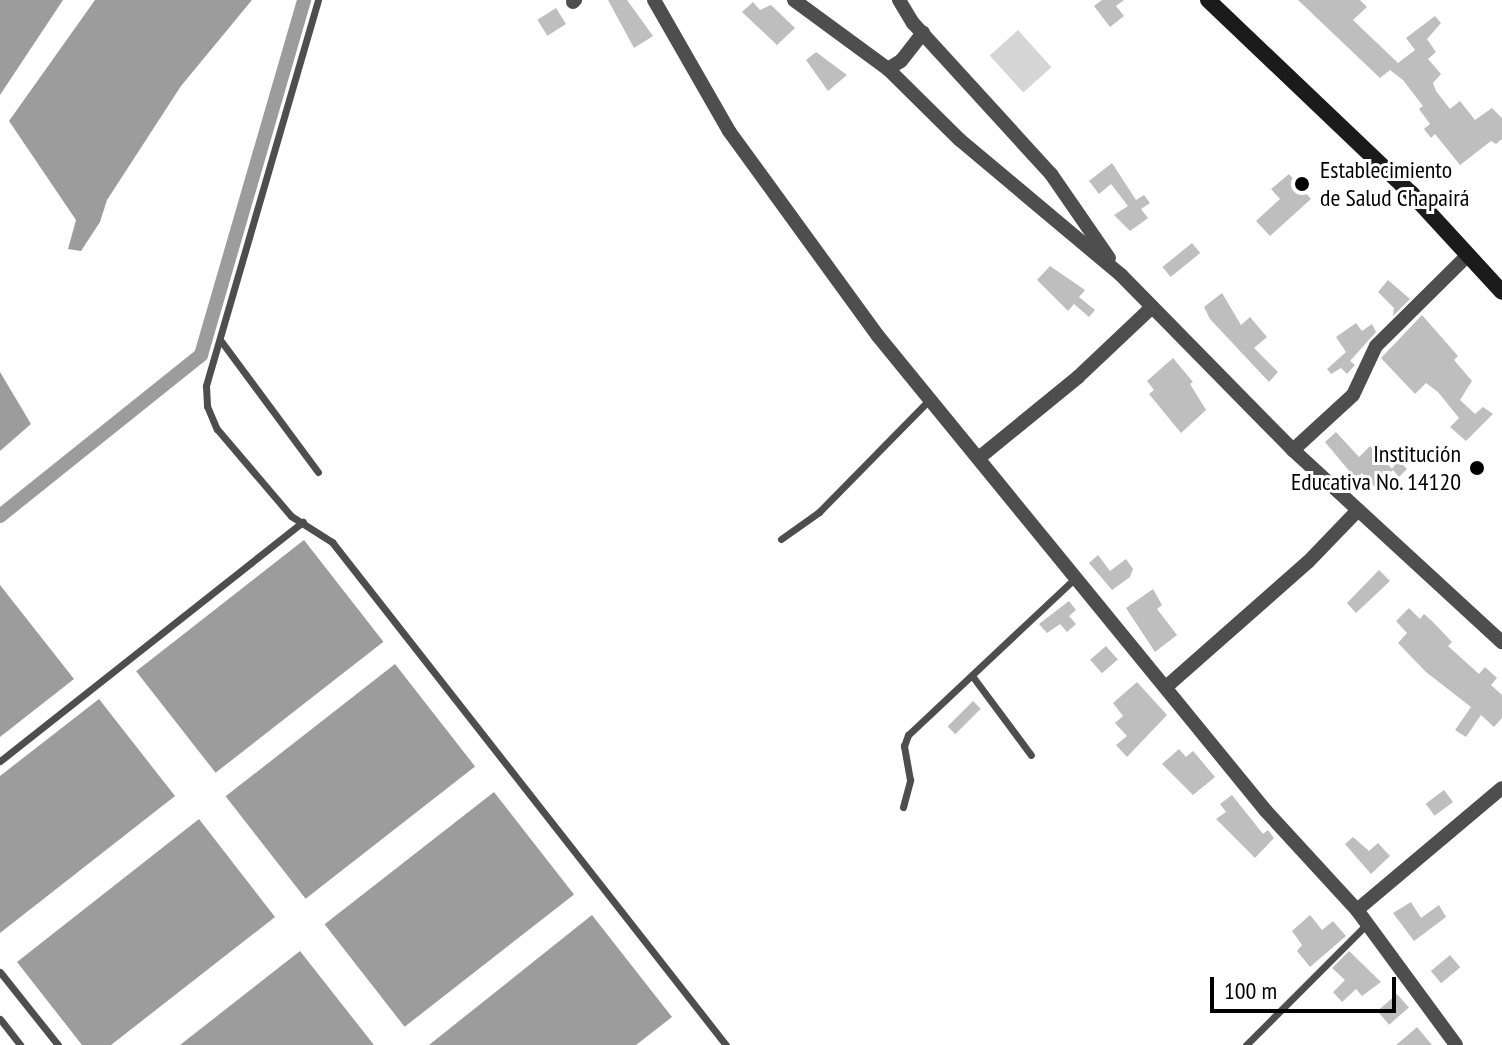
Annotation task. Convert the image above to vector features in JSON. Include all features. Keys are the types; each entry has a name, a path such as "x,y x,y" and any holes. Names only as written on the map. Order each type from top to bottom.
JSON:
{"main road":[{"path":"1214,2 1345,128 1502,292"}],"street":[{"path":"654,0 729,131 930,399 1166,687 1357,910 1456,1045"},
{"path":"794,0 888,69 960,140 1121,275"},
{"path":"899,0 923,33 1051,174 1121,275 1151,308 1293,450 1502,642"},
{"path":"888,69 901,61 923,33"},
{"path":"1293,450 1353,395 1376,346 1468,255"},
{"path":"980,457 1078,377 1151,308"},
{"path":"1166,687 1308,562 1358,510"},
{"path":"1357,910 1502,788"}],"lane":[{"path":"318,0 206,386 207,406 217,429 291,516 332,542 726,1045"},
{"path":"221,341 318,472"},
{"path":"781,539 819,512 930,399"},
{"path":"0,761 303,522"},
{"path":"903,807 910,780 904,746 908,735 1075,578"},
{"path":"973,677 1031,755"},
{"path":"1246,1045 1367,924"},
{"path":"0,972 58,1045"},
{"path":"0,1019 20,1045"}],"shaded area":[{"path":"0,0 63,0 0,95"},
{"path":"95,0 252,0 181,86 107,200 100,222 81,251 68,249 76,220 9,121"},
{"path":"1018,30 1051,67 1023,93 990,55"},
{"path":"0,372 31,424 0,451"},
{"path":"304,540 383,642 216,773 136,671"},
{"path":"0,585 74,679 0,737"},
{"path":"395,664 475,766 306,899 226,796"},
{"path":"99,699 175,796 0,933 0,776"},
{"path":"494,792 574,894 405,1027 325,924"},
{"path":"199,819 275,917 111,1045 82,1045 17,962"},
{"path":"592,915 672,1017 636,1045 429,1045"},
{"path":"300,951 374,1045 180,1045"}],"building":[{"path":"608,0 627,0 653,36 634,48"},
{"path":"1102,0 1124,0 1116,6 1124,16 1110,27 1094,6"},
{"path":"1298,0 1360,0 1367,7 1353,20 1398,63 1415,50 1406,38 1435,16 1441,23 1427,39 1436,52 1428,59 1441,74 1433,83 1436,91 1450,109 1460,101 1475,120 1492,108 1502,118 1502,139 1496,144 1491,141 1460,165 1435,134 1431,138 1424,129 1430,124 1419,109 1423,106 1403,80 1390,70 1380,78"},
{"path":"753,2 760,10 771,5 795,28 777,45 742,12"},
{"path":"556,8 566,24 547,36 537,20"},
{"path":"816,52 847,75 828,91 806,60"},
{"path":"1112,163 1136,200 1144,195 1150,203 1141,209 1148,218 1130,231 1114,215 1128,206 1111,184 1099,194 1089,181"},
{"path":"1289,174 1311,199 1270,236 1256,221 1280,199 1271,189"},
{"path":"1192,243 1200,253 1171,277 1162,267"},
{"path":"1050,266 1085,290 1079,297 1095,310 1089,317 1074,304 1068,311 1037,280"},
{"path":"1388,280 1410,299 1393,316 1394,308 1378,292"},
{"path":"1222,293 1241,325 1250,317 1267,337 1254,348 1278,372 1269,382 1210,319 1204,307"},
{"path":"1422,315 1458,356 1454,360 1472,381 1460,400 1475,414 1483,407 1493,414 1466,441 1450,427 1459,418 1438,392 1426,383 1415,394 1381,358"},
{"path":"1356,323 1362,331 1372,324 1376,332 1350,361 1355,365 1347,374 1341,368 1331,374 1327,369 1346,352 1336,337"},
{"path":"1173,358 1193,382 1190,384 1206,410 1181,433 1149,394 1154,390 1147,381"},
{"path":"1336,432 1359,457 1370,446 1392,469 1398,460 1407,469 1399,477 1393,470 1375,487 1362,473 1356,479 1325,442"},
{"path":"1098,555 1110,571 1126,559 1133,569 1130,577 1112,590 1089,563"},
{"path":"1379,570 1390,581 1356,613 1347,603"},
{"path":"1153,589 1162,605 1157,609 1177,635 1155,652 1126,608"},
{"path":"1069,601 1076,610 1069,616 1076,624 1067,632 1060,624 1047,633 1039,624"},
{"path":"1409,608 1420,619 1424,614 1433,622 1452,642 1448,646 1479,674 1485,667 1497,678 1491,685 1502,695 1502,718 1494,727 1481,715 1466,737 1455,730 1471,707 1426,672 1398,643 1407,633 1396,621"},
{"path":"1106,646 1118,660 1102,673 1090,660"},
{"path":"1137,682 1167,715 1127,757 1116,745 1127,736 1115,723 1123,716 1113,703"},
{"path":"973,701 981,709 955,734 948,726"},
{"path":"1179,749 1186,757 1193,751 1215,777 1193,795 1162,764"},
{"path":"1444,790 1453,802 1435,816 1426,804"},
{"path":"1232,795 1263,834 1268,830 1274,838 1255,858 1216,819 1226,812 1220,804"},
{"path":"1353,837 1369,851 1378,843 1390,856 1371,874 1345,844"},
{"path":"1411,902 1421,918 1439,905 1446,917 1414,941 1393,913"},
{"path":"1310,915 1322,930 1333,921 1346,936 1310,967 1297,951 1302,945 1292,931"},
{"path":"1349,951 1381,982 1362,996 1356,989 1342,1002 1333,992 1345,980 1332,968"},
{"path":"1450,955 1460,967 1441,983 1431,971"},
{"path":"1397,994 1409,1008 1389,1025 1377,1011"},
{"path":"1417,1027 1432,1045 1396,1045 1408,1035"}],"waterway":[{"path":"0,516 201,355 304,0"}],"place":[{"name":"Establecimiento de Salud Chapairá","path":"1302,184"},
{"name":"Institución Educativa No. 14120","path":"1477,468"}]}
